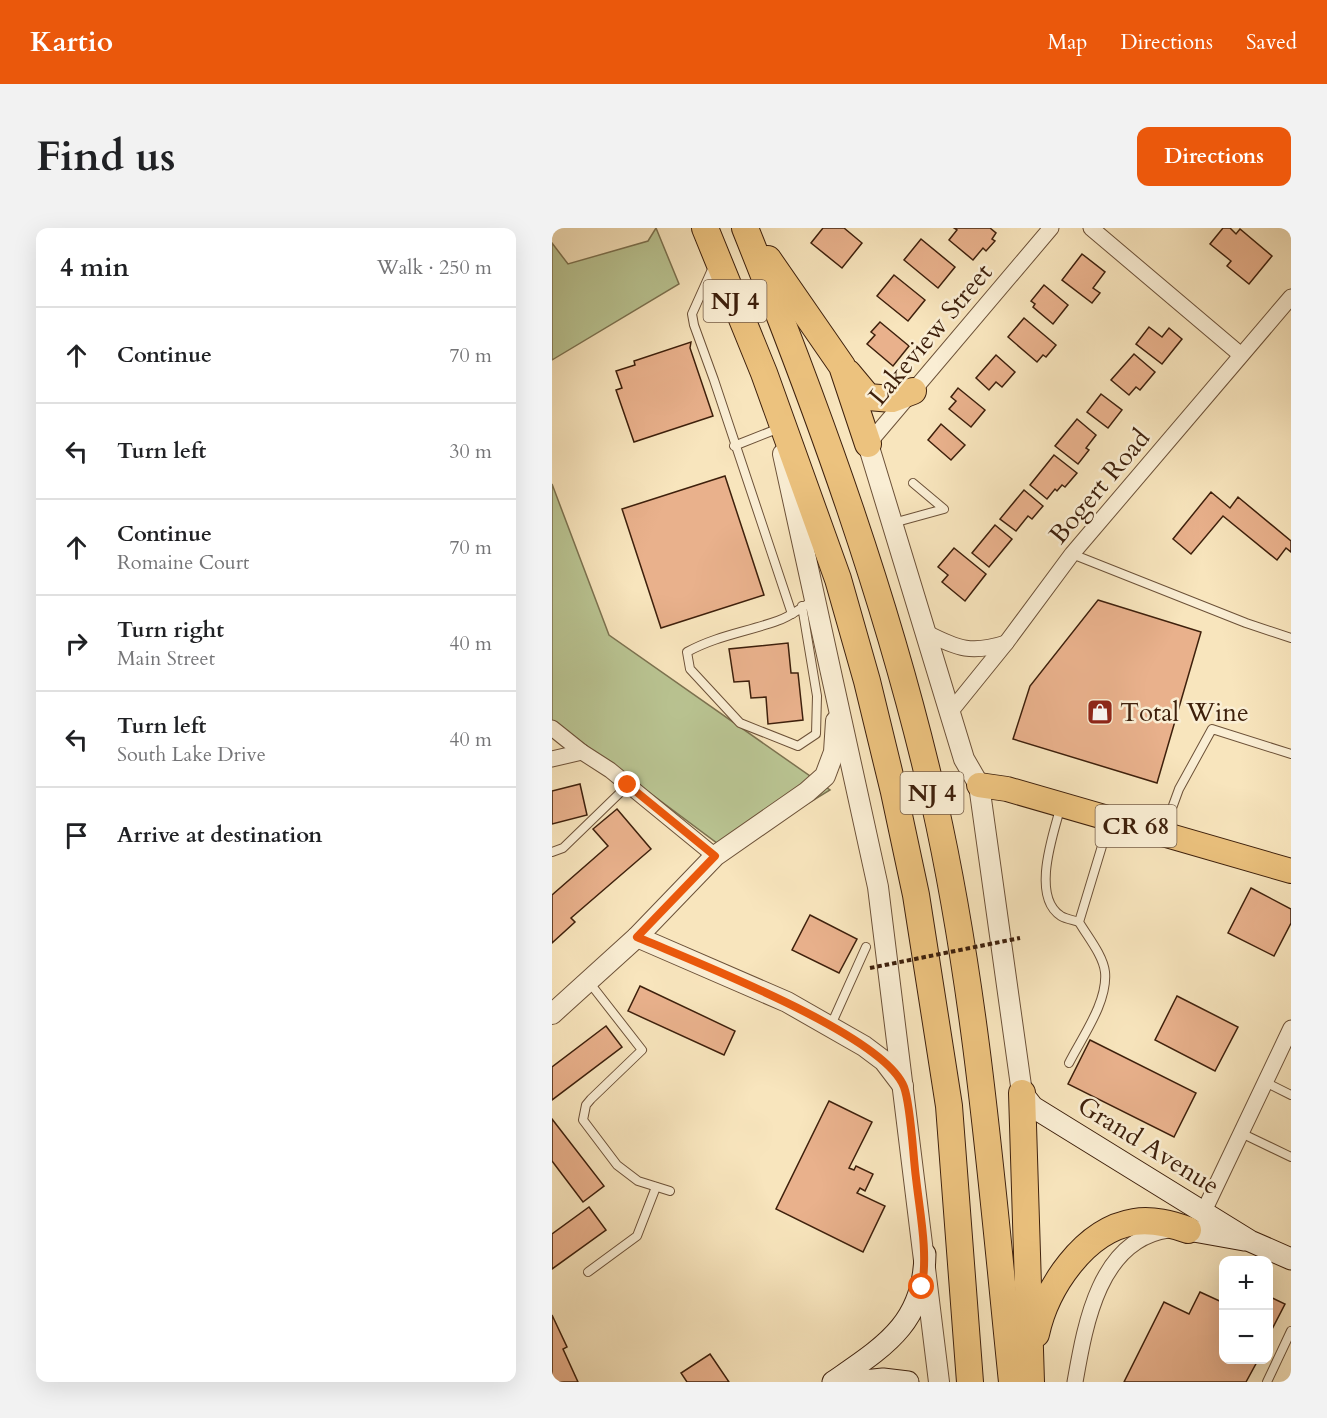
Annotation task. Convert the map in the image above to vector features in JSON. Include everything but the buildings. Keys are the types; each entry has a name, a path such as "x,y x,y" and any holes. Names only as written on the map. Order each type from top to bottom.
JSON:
{"highway":[{"name":"NJ 4","path":"705,228 764,374 838,579 875,714 916,896 949,1106 970,1382"},
{"name":"NJ 4","path":"746,228 849,503 880,597 934,802 958,927 978,1056 1012,1382"},
{"path":"746,228 842,366 868,397 892,399 913,391"},
{"path":"842,366 868,444"},
{"path":"764,374 777,429"},
{"path":"1022,1093 1031,1382"},
{"path":"1031,1382 1034,1341 1042,1312 1061,1277 1083,1251 1111,1230 1136,1221 1166,1223 1196,1220"}],"main road":[{"name":"CR 68","path":"980,785 996,786 1291,871"},
{"name":"Grand Avenue","path":"1022,1093 1033,1107 1196,1220 1291,1259"},
{"path":"832,1382 883,1346 912,1314 922,1287 925,1254"},
{"path":"854,1382 884,1378 908,1382"}],"street":[{"name":"Lakeview Street","path":"868,444 1051,228"},
{"path":"1091,228 1241,355"},
{"name":"Bogert Road","path":"951,711 1072,555 1291,297"},
{"path":"777,429 809,603 837,692 878,887 939,1382"},
{"path":"868,444 964,759 980,785 1022,1093"},
{"path":"927,633 956,648 984,651 1006,643"},
{"path":"552,1014 637,937 715,856 807,792 825,776 834,752 837,692"},
{"path":"552,728 628,785 715,856"},
{"path":"552,759 582,752"},
{"path":"637,937 787,1002 884,1061 904,1087"},
{"path":"1075,1382 1094,1306 1104,1277 1116,1259 1131,1244 1148,1234 1196,1220 1291,1028"}],"lane":[{"path":"717,258 692,314 734,446 792,614"},
{"path":"734,446 777,429"},
{"path":"893,523 944,509 913,483"},
{"path":"1072,555 1246,623 1291,638"},
{"path":"809,603 817,696 816,734 798,746 740,723 690,669 687,652 709,640 778,621 809,603"},
{"path":"1163,834 1179,789 1212,729 1291,754"},
{"path":"552,852 563,848 628,785"},
{"path":"1061,804 1046,862 1048,898 1060,916 1079,922 1094,946 1105,972 1101,999 1069,1063"},
{"path":"1079,922 1110,819"},
{"path":"831,1027 866,947"},
{"path":"588,981 642,1050 586,1105 584,1120 617,1165 638,1181 670,1191"},
{"path":"1265,1082 1291,1095"},
{"path":"1241,1133 1291,1156"},
{"path":"588,1272 637,1236 656,1187"},
{"path":"1266,1382 1291,1331"}],"path":[{"path":"870,968 1020,938"}],"green space":[{"path":"656,228 679,284 552,360 552,243 568,264 648,241"},
{"path":"552,484 609,635 830,790 729,852 552,720"}],"place":[{"name":"Total Wine","path":"1100,712"}],"route":[{"path":"628,785 715,856 637,937 787,1002 864,1046 884,1061 904,1087 925,1254 922,1287"}]}
